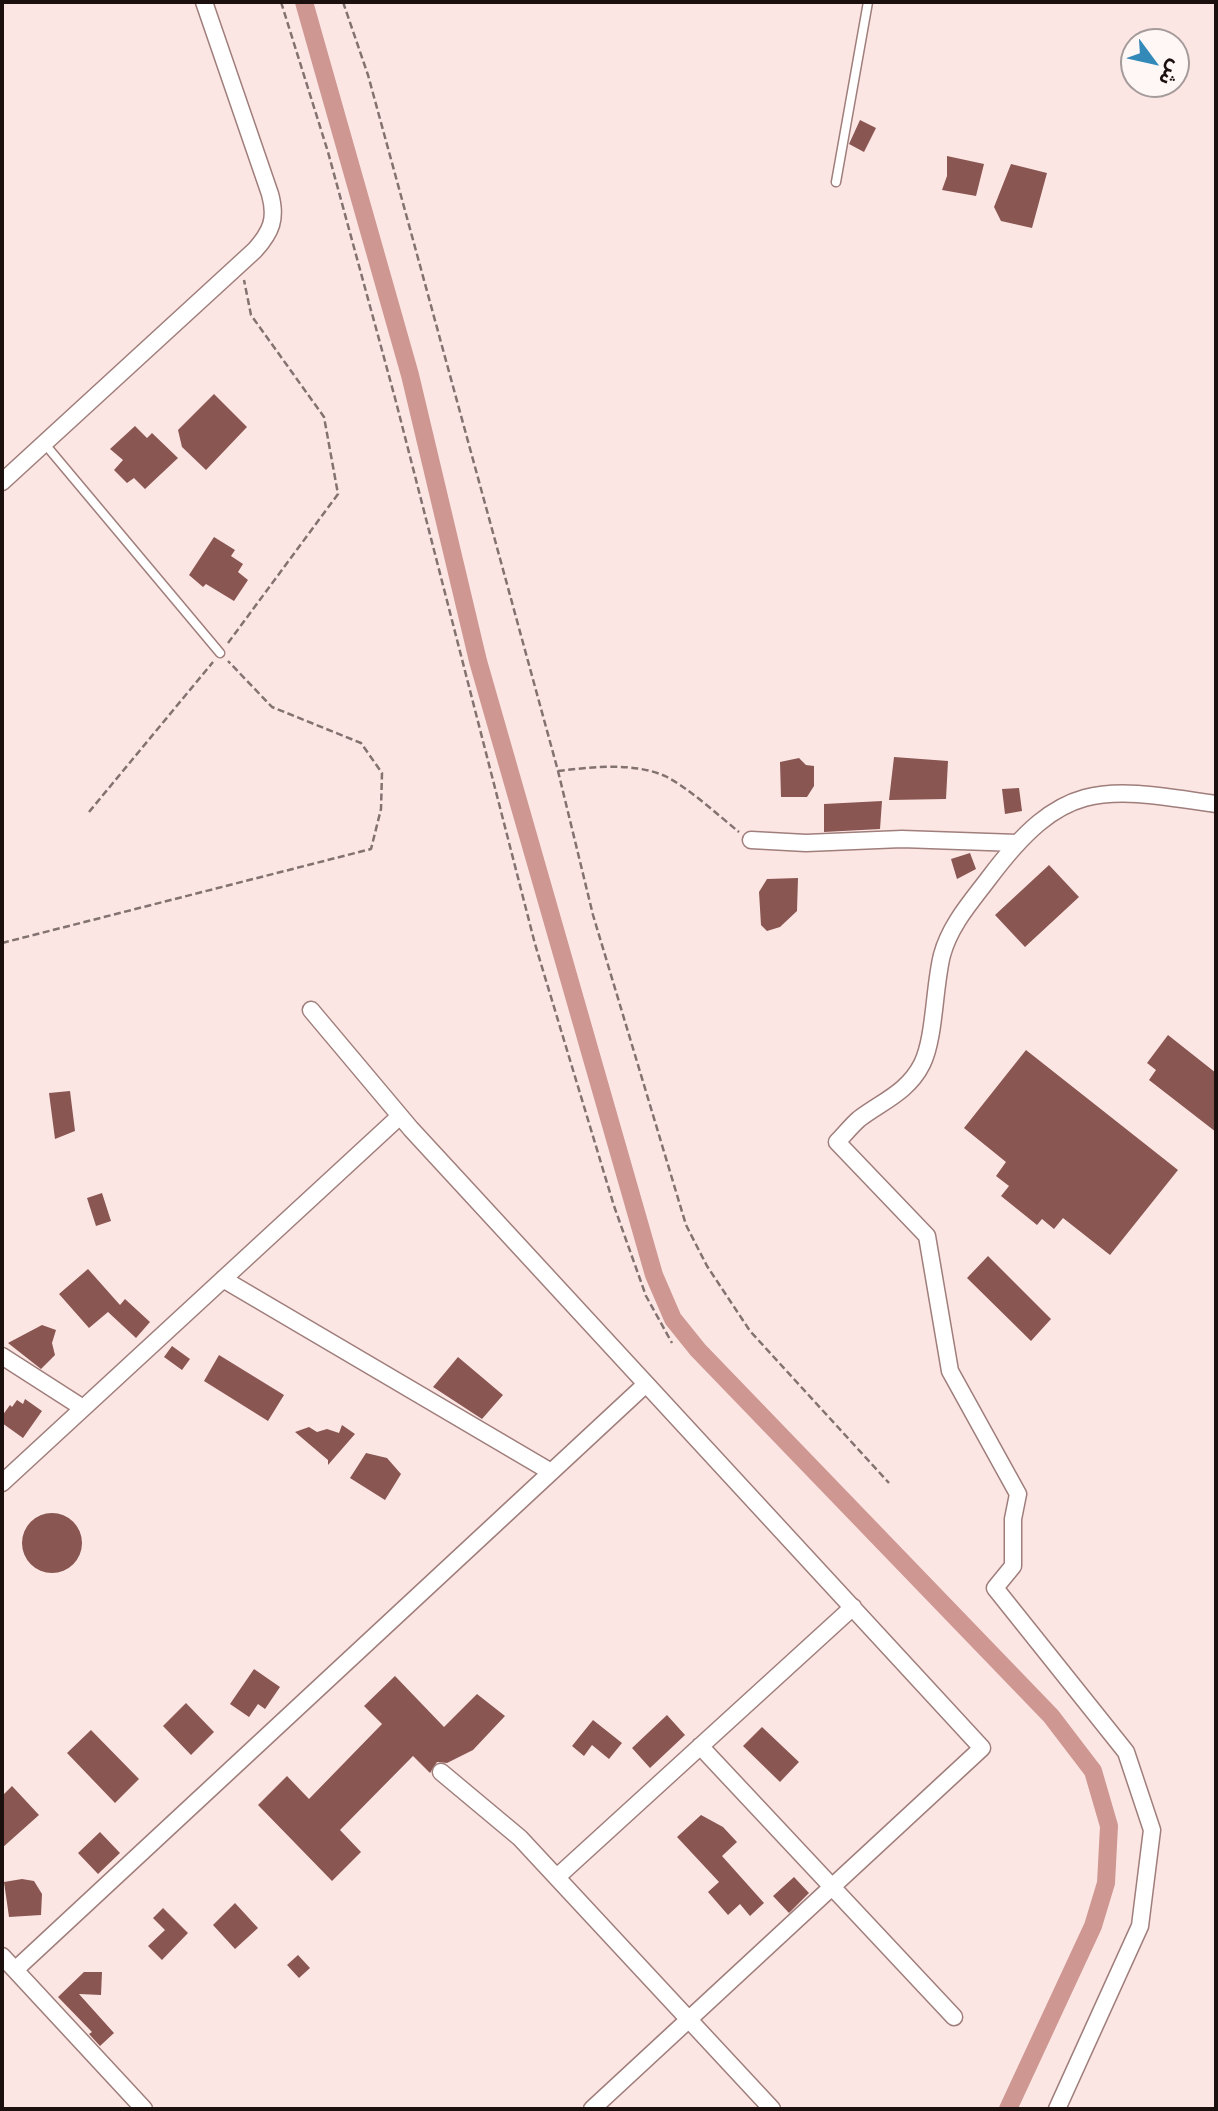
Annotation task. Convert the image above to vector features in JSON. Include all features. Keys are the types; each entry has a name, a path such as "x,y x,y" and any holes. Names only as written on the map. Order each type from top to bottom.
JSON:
{"street":[{"path":"2,482 240,263 265,239 273,225 274,210 204,2"},
{"path":"1056,2109 1140,1926 1152,1830 1126,1752 995,1587 1013,1566 1013,1519 1018,1494 950,1371 927,1236 837,1142 857,1121 909,1086 923,1062 942,955 952,928 1017,843 1036,823 1068,802 1100,794 1134,792 1216,804"},
{"path":"751,840 806,843 902,839 1017,843"},
{"path":"312,1010 400,1116 982,1748 592,2109"},
{"path":"2,1483 400,1116"},
{"path":"223,1279 551,1472"},
{"path":"2,1356 83,1408"},
{"path":"15,1969 646,1384"},
{"path":"556,1877 853,1607"},
{"path":"700,1746 954,2017"},
{"path":"441,1772 520,1838 772,2109"},
{"path":"2,1955 144,2109"}],"lane":[{"path":"836,182 869,2"},
{"path":"44,443 220,653"}],"path":[{"path":"281,2 328,152 381,346 535,944 614,1206 646,1296 672,1343"},
{"path":"343,2 368,75 558,771 593,915 686,1225 707,1266 750,1331 889,1483"},
{"path":"89,812 220,653 338,494 324,417 251,315 240,263"},
{"path":"2,943 371,849 381,809 382,772 361,743 272,707 220,653"},
{"path":"558,771 591,767 644,769 667,777 751,840"}],"building":[{"path":"860,120 876,128 864,152 849,144"},
{"path":"947,156 984,164 976,196 942,190 947,176"},
{"path":"1011,164 1047,173 1032,228 1001,221 994,207"},
{"path":"214,394 247,427 206,470 182,447 178,430"},
{"path":"135,426 147,438 152,433 178,458 145,489 134,478 127,483 114,470 123,460 110,449"},
{"path":"214,537 235,550 231,556 243,564 238,572 248,580 234,601 206,584 203,587 189,575"},
{"path":"894,757 948,761 946,799 889,800"},
{"path":"799,758 806,765 814,766 814,786 807,797 781,797 780,762"},
{"path":"1019,788 1022,811 1005,814 1002,789"},
{"path":"882,801 880,829 824,832 824,804"},
{"path":"970,853 976,869 957,879 951,859"},
{"path":"1049,865 1079,897 1025,947 995,915"},
{"path":"798,878 797,911 780,927 767,931 761,925 759,892 767,879"},
{"path":"1168,1035 1216,1073 1216,1132 1149,1080 1156,1070 1147,1063"},
{"path":"1026,1050 1178,1170 1110,1255 1063,1218 1054,1229 1042,1219 1037,1225 1001,1196 1009,1186 996,1176 1006,1162 964,1128"},
{"path":"70,1091 75,1131 55,1139 49,1093"},
{"path":"102,1193 111,1221 96,1226 87,1198"},
{"path":"988,1256 1051,1319 1031,1341 967,1278"},
{"path":"88,1269 120,1305 125,1299 150,1322 136,1338 108,1312 89,1328 59,1294"},
{"path":"42,1325 56,1330 52,1343 55,1355 41,1369 8,1343"},
{"path":"172,1346 190,1359 182,1370 164,1357"},
{"path":"219,1355 284,1395 268,1421 204,1381"},
{"path":"458,1357 503,1395 482,1419 433,1387"},
{"path":"25,1399 42,1411 23,1438 2,1423 2,1416 10,1405 12,1407 17,1400 23,1404"},
{"path":"342,1425 355,1434 328,1465 328,1460 295,1432 309,1427 317,1432 327,1429 339,1433"},
{"path":"366,1453 387,1458 401,1474 385,1500 350,1478"},
{"path":"52,1513 69,1518 77,1526 82,1543 77,1560 69,1568 52,1573 35,1568 27,1560 22,1543 27,1526 35,1518"},
{"path":"254,1669 280,1687 265,1709 258,1704 249,1717 230,1704"},
{"path":"395,1676 444,1727 477,1694 505,1716 473,1750 447,1763 437,1762 430,1773 413,1756 340,1830 361,1852 332,1881 258,1805 287,1776 309,1799 382,1724 364,1706"},
{"path":"186,1703 214,1732 191,1755 163,1726"},
{"path":"667,1715 685,1735 650,1768 632,1748"},
{"path":"593,1720 622,1743 609,1759 592,1745 584,1756 572,1746"},
{"path":"762,1727 799,1762 780,1782 743,1746"},
{"path":"91,1730 139,1779 115,1803 67,1753"},
{"path":"12,1786 39,1815 2,1848 2,1796"},
{"path":"701,1815 723,1827 737,1842 722,1856 764,1903 750,1916 740,1904 728,1915 708,1892 719,1882 677,1837"},
{"path":"100,1832 120,1853 98,1874 78,1853"},
{"path":"794,1877 809,1893 789,1913 773,1896"},
{"path":"22,1879 34,1881 42,1894 41,1915 9,1917 4,1882"},
{"path":"235,1903 258,1928 235,1949 213,1925"},
{"path":"163,1908 188,1933 162,1960 148,1946 165,1930 153,1918"},
{"path":"298,1955 310,1968 299,1978 287,1965"},
{"path":"84,1972 102,1972 101,1995 79,1994 114,2033 100,2046 89,2034 92,2032 58,1997"}],"waterway":[{"path":"304,2 410,375 478,661 654,1275 673,1319 698,1350 1051,1716 1093,1771 1109,1826 1106,1883 1093,1926 1008,2109"}]}
